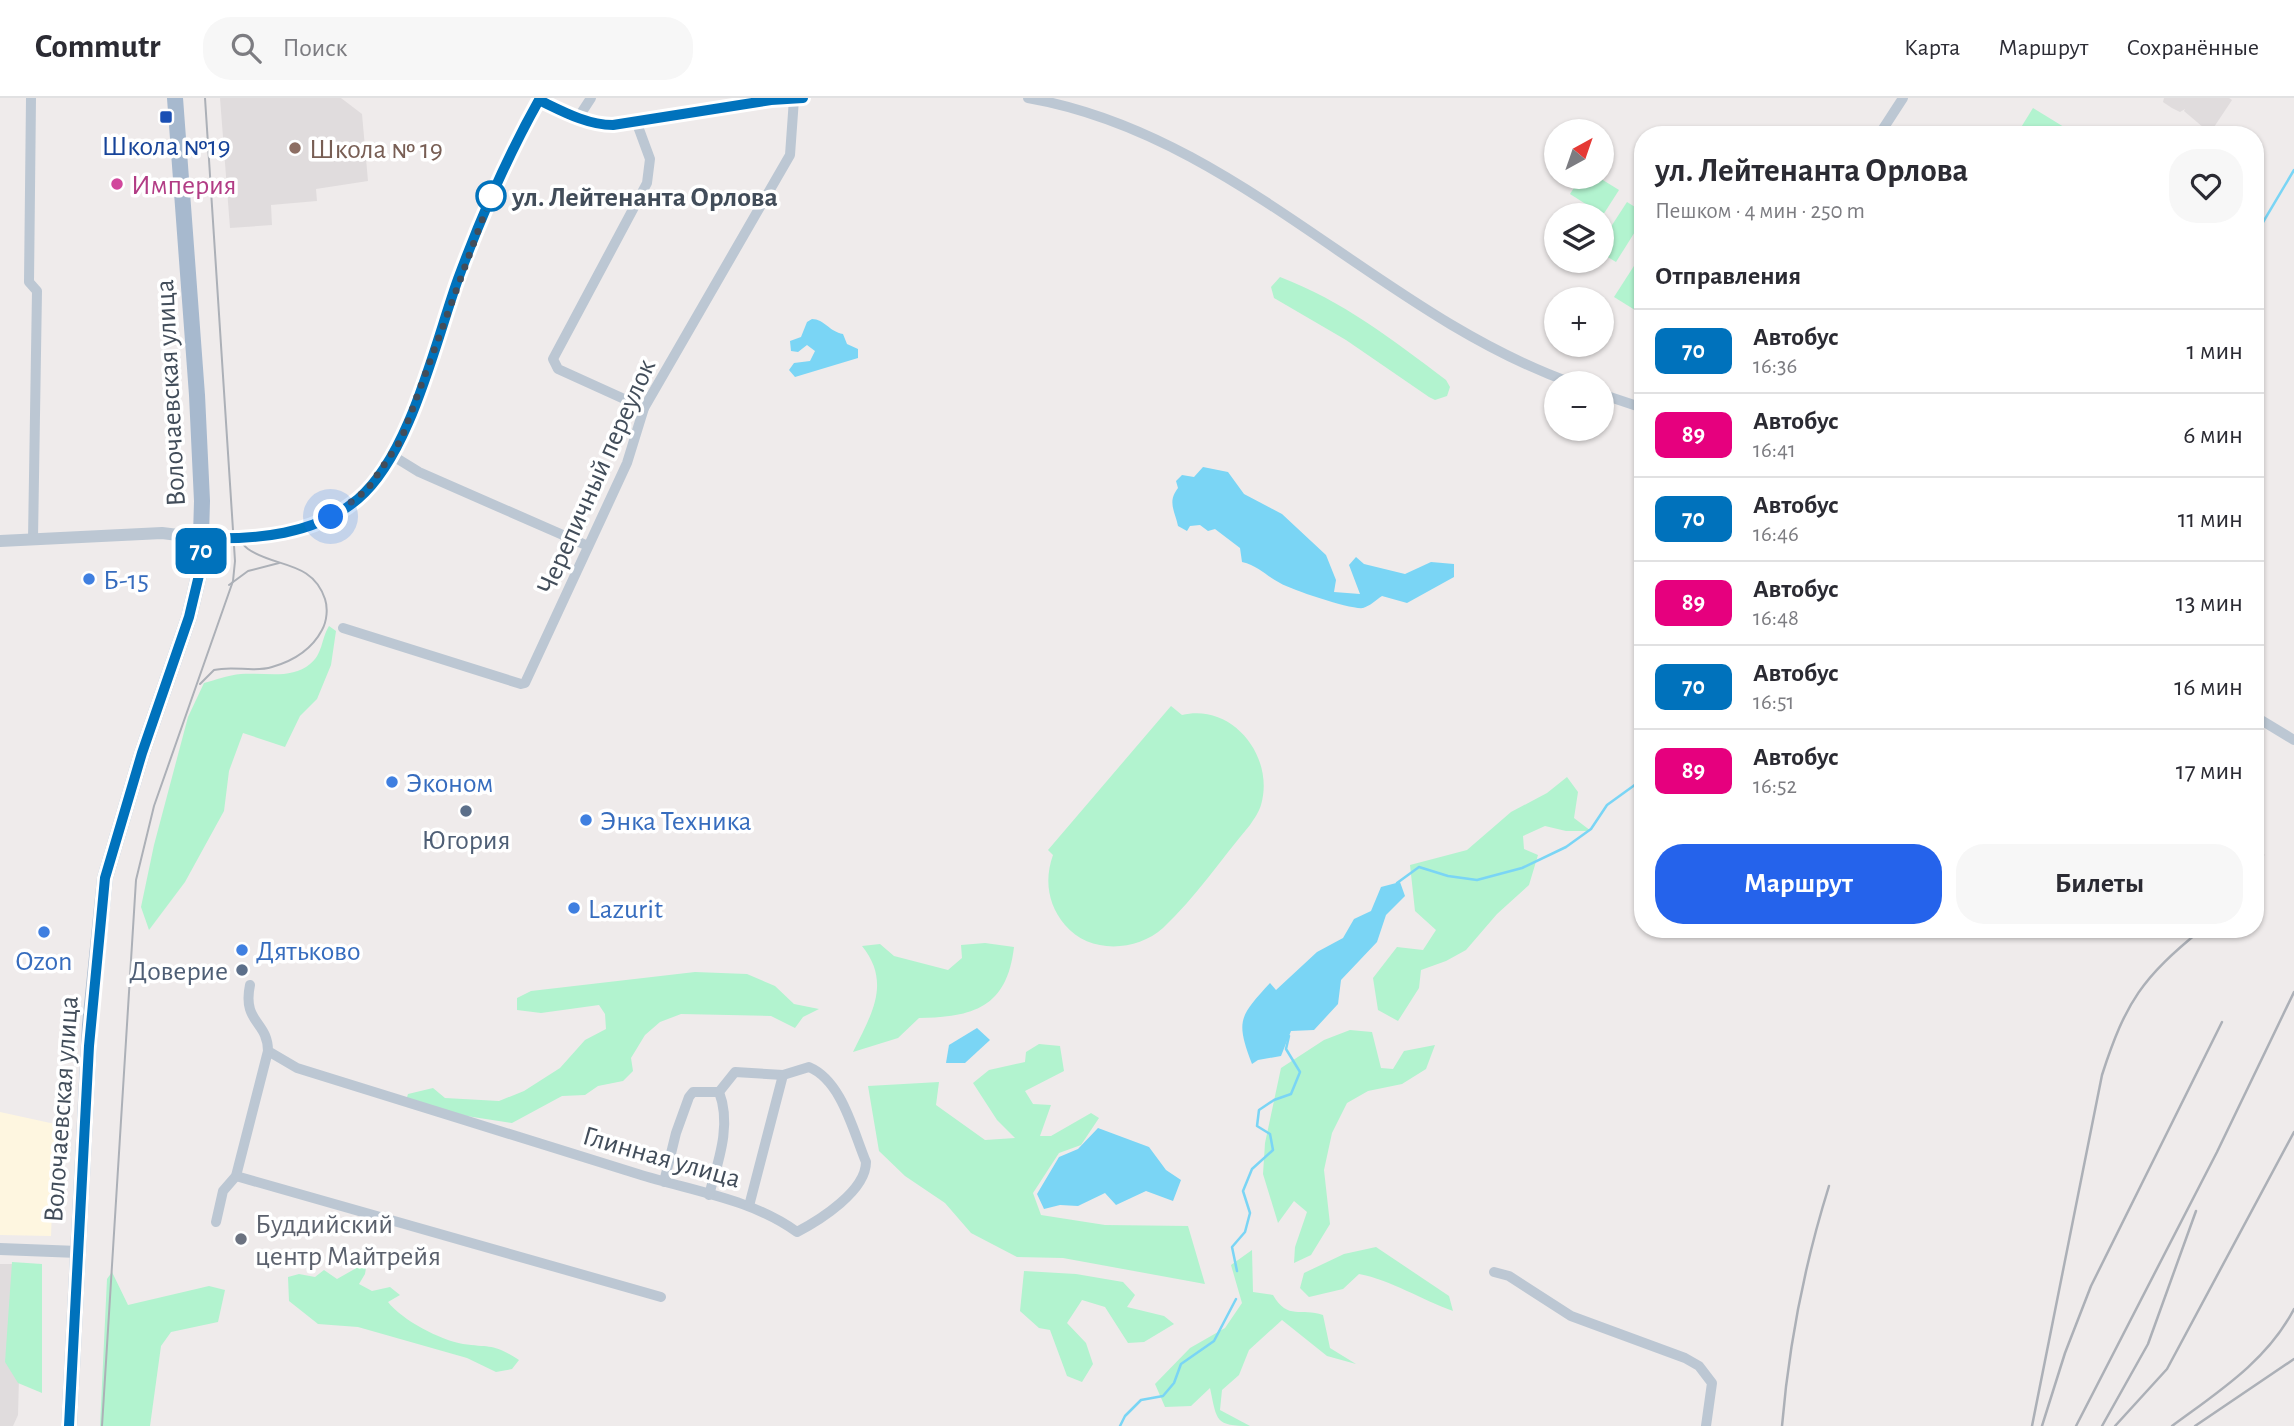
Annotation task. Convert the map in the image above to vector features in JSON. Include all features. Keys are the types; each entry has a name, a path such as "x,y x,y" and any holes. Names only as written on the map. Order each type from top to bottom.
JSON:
{"main road":[{"name":"Волочаевская улица","path":"69,1426 90,1025 105,878 142,753 189,617 200,571 202,538 197,395 175,98"},
{"path":"202,538 264,536 318,523 359,498 393,456 409,422 490,198 514,143 540,99"}],"street":[{"path":"31,98 29,282 37,291 33,540"},
{"path":"578,118 591,98"},
{"path":"540,99 578,118 600,125 802,98"},
{"path":"1028,98 1104,116 1183,150 1462,329 1544,372"},
{"path":"1885,126 1903,98"},
{"name":"Черепичный переулок","path":"343,628 521,684 529,678 627,463 644,408 790,155 794,99"},
{"path":"636,121 650,159 647,183 554,353 554,363 558,369 644,408"},
{"path":"1614,398 1634,405"},
{"path":"393,456 489,504 588,546"},
{"path":"0,541 163,533 202,538"},
{"path":"2264,722 2294,740"},
{"path":"216,1222 223,1191 236,1176 268,1051 268,1041 251,1017 246,1002 250,985"},
{"name":"Глинная улица","path":"268,1051 297,1068 664,1182 750,1206 778,1218 797,1232 825,1218 866,1170 866,1162 831,1083 821,1073 809,1067 783,1075 735,1072 713,1092"},
{"path":"750,1206 783,1075"},
{"path":"664,1182 676,1133 689,1097 693,1092 713,1092 723,1103 723,1140 709,1195"},
{"path":"236,1176 661,1297"},
{"path":"0,1249 78,1252"},
{"path":"1494,1272 1509,1276 1571,1316 1685,1358 1699,1366 1712,1383 1706,1426"}],"shaded area":[{"name":"Школа № 19","path":"220,98 341,98 362,114 368,181 316,189 317,201 271,205 272,225 230,228"},
{"path":"2164,98 2232,100 2215,126 2202,126 2184,111 2185,109 2180,112 2163,102"},
{"path":"0,1112 55,1124 51,1236 0,1235"},
{"path":"0,1264 22,1264 18,1415 13,1426 0,1426"}],"green space":[{"path":"2033,108 2062,126 2022,126"},
{"path":"1614,187 1619,190 1611,203 1584,203 1570,194 1573,189"},
{"path":"1627,202 1634,206 1634,233 1616,262 1614,222"},
{"path":"1634,266 1634,309 1614,297"},
{"path":"1280,277 1325,298 1387,336 1446,380 1450,387 1447,396 1435,400 1429,397 1346,340 1274,298 1271,287"},
{"path":"329,626 336,631 331,665 317,699 300,716 285,747 243,733 229,771 224,811 185,882 149,930 141,907 154,845 188,717 204,683 236,675 286,674 303,669 317,656"},
{"path":"1171,706 1182,715 1201,713 1218,717 1246,738 1256,752 1262,769 1264,787 1260,808 1250,825 1208,878 1163,928 1140,942 1099,945 1075,934 1059,917 1049,892 1053,855 1048,850"},
{"path":"1567,777 1578,792 1574,818 1591,831 1566,831 1545,826 1523,836 1524,849 1538,855 1529,885 1497,914 1466,950 1421,970 1419,988 1398,1021 1378,1010 1373,978 1397,947 1423,950 1436,930 1415,911 1410,865 1467,850 1511,812 1547,793"},
{"path":"985,943 1014,947 1004,984 995,996 971,1011 919,1018 898,1038 853,1052 872,1012 877,986 876,973 862,946 880,944 894,956 948,970 962,958 961,945"},
{"path":"695,972 747,974 775,986 794,1004 819,1009 803,1017 795,1028 771,1016 681,1014 660,1022 645,1035 631,1058 633,1071 623,1081 598,1086 585,1095 562,1096 512,1123 460,1115 406,1100 408,1094 433,1088 445,1098 499,1101 524,1091 560,1068 585,1040 606,1029 605,1014 599,1005 541,1013 517,1010 517,998 531,991"},
{"path":"1350,1030 1372,1032 1381,1068 1393,1069 1404,1051 1435,1045 1426,1069 1402,1084 1368,1091 1347,1103 1332,1133 1324,1170 1330,1224 1311,1255 1294,1263 1295,1247 1307,1212 1294,1201 1278,1223 1263,1174 1265,1143 1281,1068 1324,1040"},
{"path":"1039,1044 1060,1046 1064,1071 1025,1091 1033,1104 1051,1105 1040,1136 1051,1136 1091,1113 1099,1118 1081,1145 1059,1153 1033,1193 1041,1215 1105,1225 1188,1226 1205,1284 1063,1258 1017,1257 971,1233 945,1203 905,1176 879,1151 868,1086 939,1082 936,1105 985,1140 1015,1138 997,1120 973,1083 989,1070 1025,1062 1026,1052"},
{"path":"1376,1247 1449,1296 1453,1311 1383,1281 1359,1274 1343,1289 1309,1297 1300,1288 1304,1273 1344,1254"},
{"path":"1252,1250 1253,1292 1273,1295 1290,1311 1323,1315 1330,1348 1356,1364 1327,1356 1282,1320 1249,1350 1239,1375 1222,1390 1220,1410 1250,1426 1224,1423 1214,1408 1210,1388 1191,1406 1165,1407 1155,1384 1190,1348 1225,1328 1242,1303 1231,1265"},
{"path":"12,1262 42,1264 42,1393 18,1383 5,1362"},
{"path":"367,1262 365,1274 359,1284 372,1291 390,1287 400,1295 388,1302 412,1322 444,1338 497,1349 519,1360 512,1369 496,1372 467,1358 358,1327 318,1324 289,1301 288,1277 299,1274 315,1277 324,1270 337,1279"},
{"path":"1024,1271 1076,1274 1123,1282 1135,1295 1127,1307 1164,1316 1174,1324 1144,1342 1128,1343 1105,1307 1082,1300 1067,1323 1086,1343 1093,1364 1082,1382 1067,1376 1050,1330 1039,1328 1020,1311"},
{"path":"112,1272 128,1305 209,1286 225,1290 218,1322 171,1332 161,1346 150,1426 100,1426 107,1279"}],"water":[{"path":"812,319 843,334 847,344 858,349 858,358 795,377 789,370 794,363 810,361 815,351 807,345 798,352 791,351 790,341 801,337 807,322"},
{"path":"1203,467 1228,472 1244,494 1282,514 1326,555 1336,580 1334,592 1360,594 1349,565 1356,557 1364,564 1405,574 1431,562 1454,564 1454,577 1407,603 1382,596 1363,608 1335,603 1287,586 1242,562 1240,548 1215,529 1208,531 1200,525 1190,526 1187,531 1178,526 1172,502 1178,488 1176,481 1182,475 1194,477"},
{"path":"1400,882 1405,896 1386,915 1377,942 1341,980 1338,1004 1314,1030 1291,1031 1281,1056 1258,1060 1252,1064 1242,1028 1243,1019 1252,1003 1270,983 1276,990 1317,952 1343,938 1354,919 1371,911 1381,887"},
{"path":"977,1028 990,1040 965,1063 946,1063 949,1045"},
{"path":"1098,1128 1149,1147 1166,1170 1181,1180 1173,1201 1146,1191 1116,1205 1105,1193 1078,1206 1060,1205 1044,1209 1037,1194 1059,1157 1078,1149"}],"waterway":[{"path":"2264,221 2294,170"},
{"path":"1397,883 1419,867 1448,876 1477,880 1522,868 1566,847 1591,829 1607,805 1634,786"},
{"path":"1237,1271 1232,1247 1245,1232 1250,1213 1243,1191 1252,1169 1273,1150 1270,1134 1257,1126 1259,1110 1274,1100 1291,1094 1300,1072 1286,1049 1289,1036"},
{"path":"1120,1426 1125,1416 1141,1400 1163,1396 1174,1383 1181,1364 1214,1341 1236,1299"}],"tram line":[{"path":"102,1426 136,880 154,806 233,581 235,561 205,98"},
{"path":"200,684 214,670 265,669 287,661 313,643 325,623 325,599 311,577 292,566 248,549 236,532"},
{"path":"229,585 248,571 279,563"}],"railway":[{"path":"2032,1426 2102,1075 2119,1028 2138,993 2164,962 2191,938"},
{"path":"2076,1426 2217,1152 2294,992"},
{"path":"2042,1426 2065,1353 2091,1286 2222,1022"},
{"path":"2115,1426 2167,1369 2294,1132"},
{"path":"1782,1426 1799,1305 1829,1186"},
{"path":"2102,1426 2148,1344 2196,1211"},
{"path":"2172,1426 2224,1388 2256,1360 2283,1328 2294,1309"},
{"path":"2195,1426 2294,1359"}],"bus line":[{"name":"70","path":"69,1426 89,1046 105,878 142,753 189,617 200,571 202,538 242,538 303,529 346,508 377,479 393,456 409,422 459,277 490,198 514,143 539,100 578,118 600,125 613,125 771,100 803,98"}],"place":[{"name":"Школа №19","path":"166,117"},
{"name":"Школа № 19","path":"295,148"},
{"name":"Империя","path":"117,184"},
{"name":"ул. Лейтенанта Орлова","path":"491,196"},
{"name":"Б-15","path":"89,579"},
{"name":"Эконом","path":"392,782"},
{"name":"Югория","path":"466,811"},
{"name":"Энка Техника","path":"586,820"},
{"name":"Lazurit","path":"574,908"},
{"name":"Ozon","path":"44,932"},
{"name":"Дятьково","path":"242,950"},
{"name":"Доверие","path":"242,970"},
{"name":"Буддийский центр Майтрейя","path":"241,1239"}],"route":[{"path":"331,517 367,490 385,468 401,440 491,196"}]}
